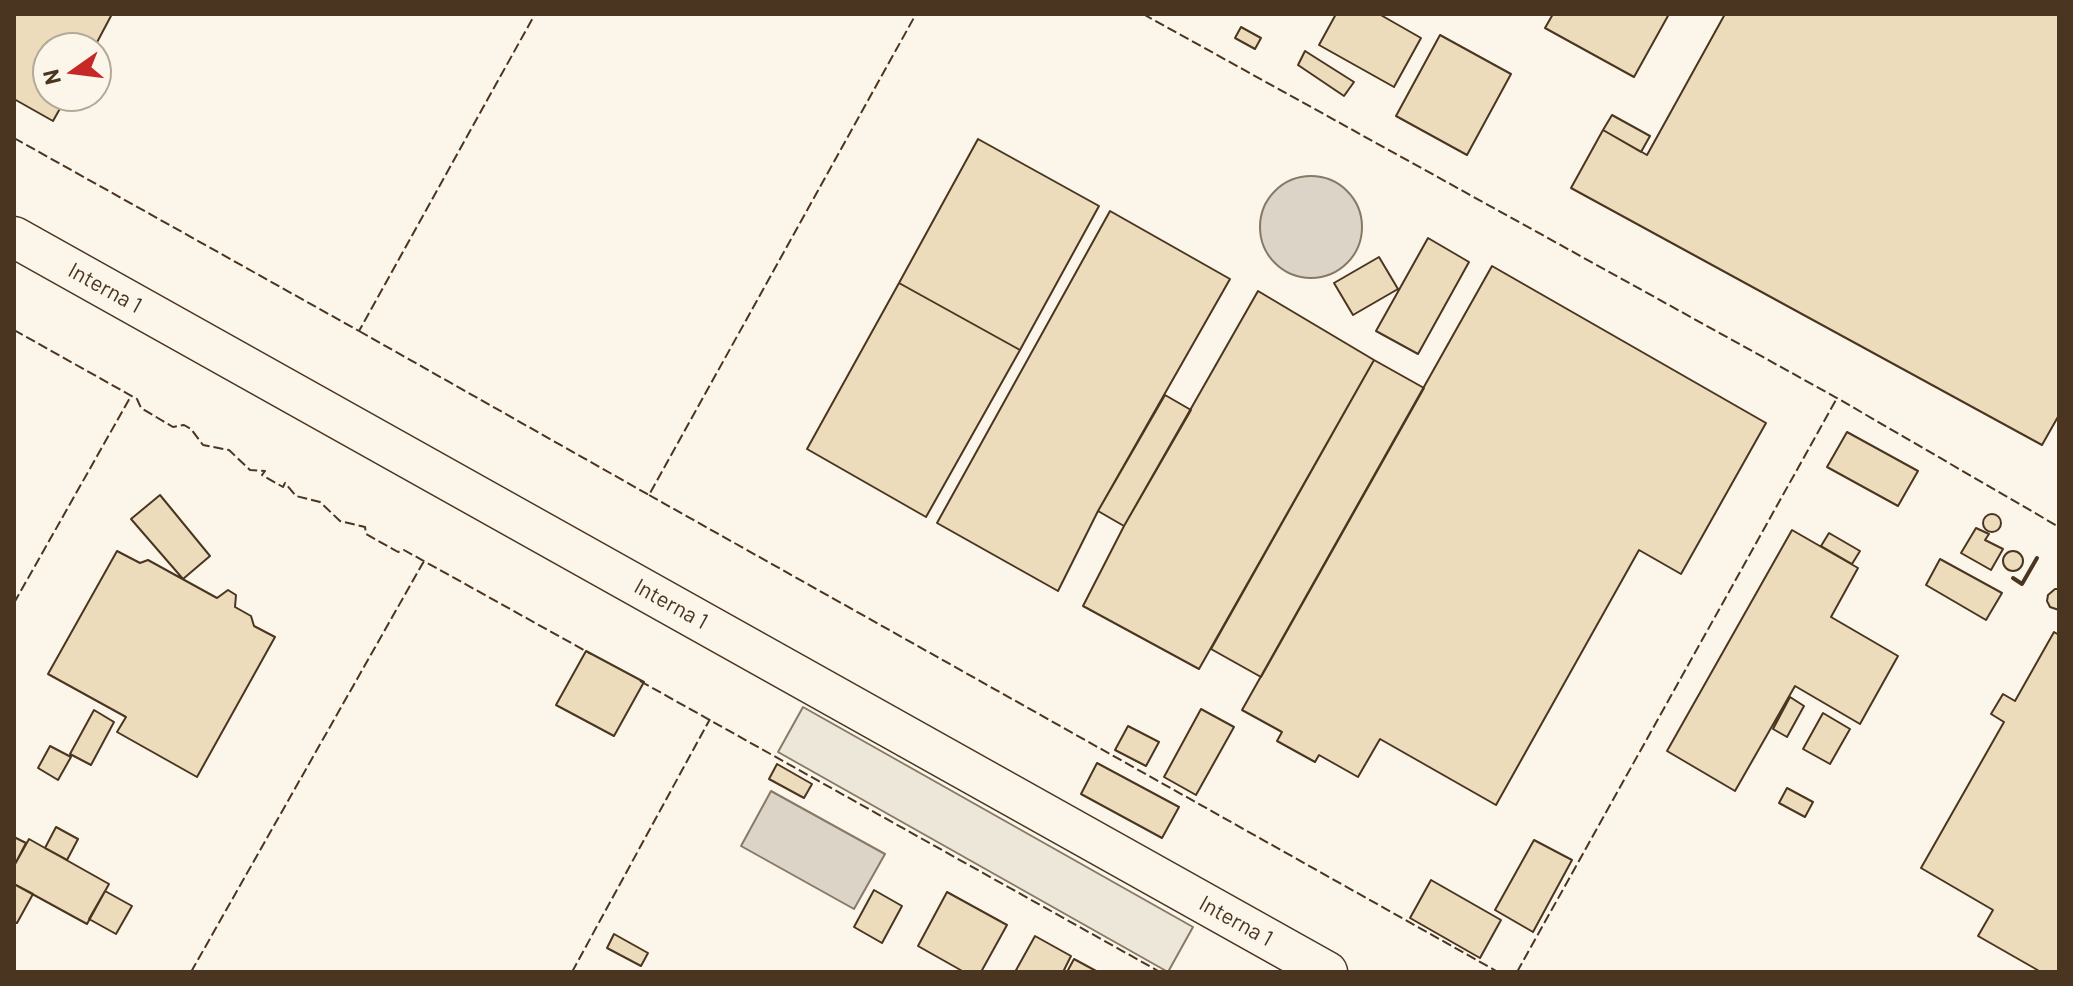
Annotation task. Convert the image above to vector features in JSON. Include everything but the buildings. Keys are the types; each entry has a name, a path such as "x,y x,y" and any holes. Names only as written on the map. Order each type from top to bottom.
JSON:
{"street":[{"name":"Interna 1","path":"14,237 1327,972"}],"shaded area":[{"path":"1311,176 1340,184 1354,198 1362,227 1354,256 1340,270 1311,278 1282,270 1268,256 1260,227 1268,198 1282,184"},
{"path":"803,707 1193,927 1168,972 778,752"},
{"path":"771,791 885,854 854,909 741,846"}],"fence":[{"path":"14,138 359,331 535,14"},
{"path":"359,331 649,495 916,14"},
{"path":"1143,14 1837,398 2059,527"},
{"path":"14,330 137,399 141,408 173,427 184,425 191,429 203,445 229,450 250,470 265,471 262,475 283,487 285,483 296,496 320,502 340,521 365,527 366,534 398,552 404,550 591,654"},
{"path":"14,603 131,396"},
{"path":"1517,972 1837,398"},
{"path":"649,495 1498,972"},
{"path":"191,972 424,561"},
{"path":"640,681 1160,972"},
{"path":"572,972 710,719"}],"wall":[{"path":"2013,578 2022,584 2037,558"}]}
